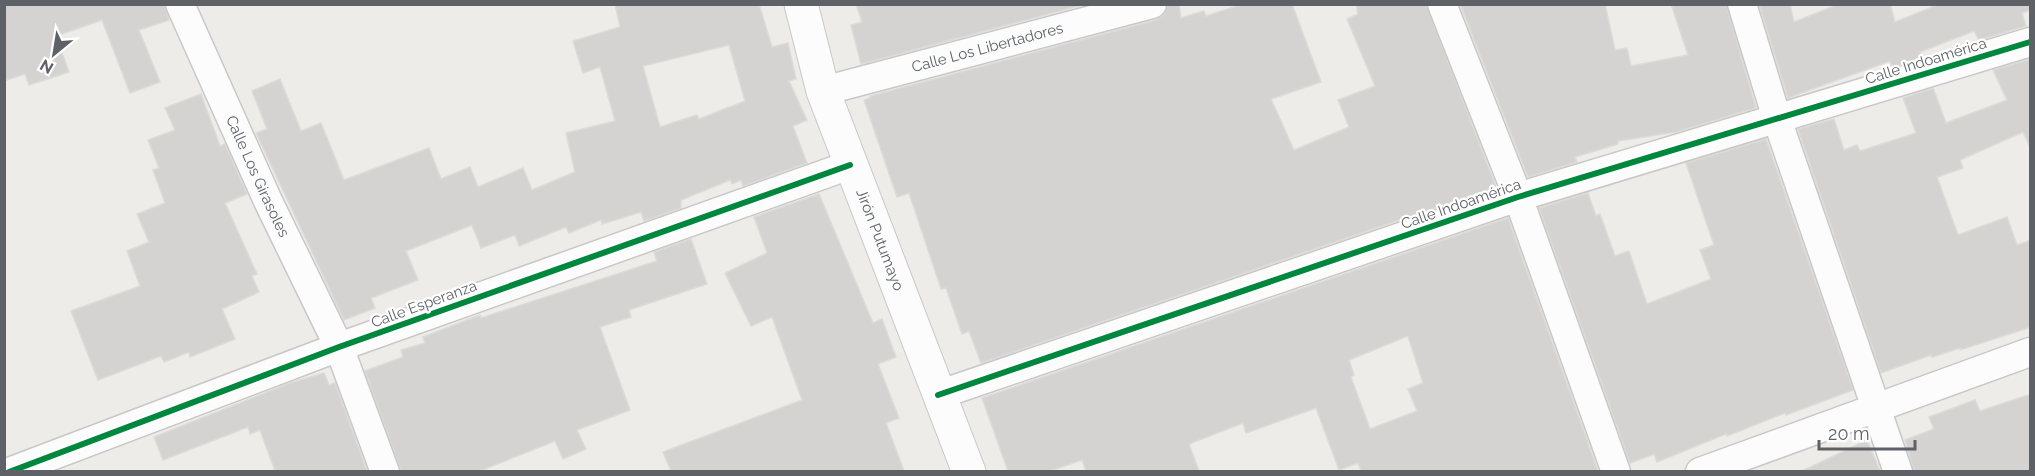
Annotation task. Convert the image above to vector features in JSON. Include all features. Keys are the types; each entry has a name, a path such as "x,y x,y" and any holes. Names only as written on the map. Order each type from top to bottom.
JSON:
{"street":[{"name":"Calle Los Girasoles","path":"180,4 268,201 339,347 385,471"},
{"name":"Jirón Putumayo","path":"801,4 823,91 969,471"},
{"name":"Calle Los Libertadores","path":"823,91 1152,4"},
{"path":"1442,4 1518,197 1616,471"},
{"path":"1742,4 1777,119 1898,471"},
{"name":"Calle Indoamérica","path":"938,395 1518,197 2031,42"},
{"name":"Calle Esperanza","path":"9,471 339,347 850,165"},
{"path":"1701,471 2031,352"}],"building":[{"path":"4,4 164,4 169,20 139,30 160,82 130,93 102,20 56,36 69,72 29,85 25,74 4,81"},
{"path":"615,4 759,4 772,47 788,43 796,79 789,81 807,120 793,126 807,163 743,186 741,180 732,184 730,180 681,200 681,208 644,221 641,212 602,224 601,220 569,233 566,227 519,246 515,235 481,248 472,225 406,251 418,280 371,298 375,308 344,320 256,133 267,129 252,91 280,79 301,131 321,123 344,180 429,148 441,179 470,167 478,187 523,168 532,190 575,172 566,133 615,121 600,67 583,73 573,41 620,27","holes":["729,45 745,101 699,119 697,115 660,127 643,66"]},
{"path":"856,4 1086,4 861,64 851,25 862,22"},
{"path":"1168,4 1179,4 1181,18 1204,11 1206,16 1243,4 1292,4 1321,82 1271,99 1294,150 1349,127 1338,100 1375,86 1347,19 1358,14 1356,4 1426,4 1496,187 981,363 969,331 962,334 946,288 941,289 909,193 897,197 864,100 870,96 1156,20 1164,15"},
{"path":"1460,4 1605,4 1615,50 1627,48 1631,66 1688,55 1671,4 1726,4 1756,108 1676,132 1618,141 1618,144 1575,157 1577,162 1528,177"},
{"path":"1759,4 1790,4 1794,22 1839,4 1890,4 1895,22 1940,4 2031,4 2031,10 2022,13 2026,26 1979,40 1974,31 1920,52 1922,57 1892,67 1890,61 1788,98"},
{"path":"2031,59 2031,149 2023,132 1960,160 1963,168 1937,177 1958,235 2007,217 2017,245 2031,240 2031,327 1960,350 1960,348 1932,357 1931,355 1881,373 1798,129 1834,119 1844,150 1857,145 1860,151 1916,133 1903,98 1933,88 1946,123 2007,100 1993,70"},
{"path":"201,94 220,146 225,144 247,194 225,203 257,274 252,276 259,292 222,309 235,339 190,357 189,352 164,362 161,356 98,380 71,311 140,286 127,251 149,242 137,214 165,203 153,170 159,168 148,140 175,130 165,108"},
{"path":"1766,139 1853,390 1727,436 1726,434 1657,462 1654,454 1630,463 1539,208 1588,193 1596,216 1600,214 1615,256 1629,251 1647,304 1711,279 1700,250 1714,245 1686,163"},
{"path":"819,194 873,323 882,319 896,357 878,364 899,418 886,423 904,471 671,471 663,452 802,400 772,317 751,326 725,273 767,253 754,217"},
{"path":"1508,218 1598,471 1361,471 1358,463 1339,470 1316,408 1246,433 1243,423 1189,444 1199,471 1086,471 1082,460 1050,471 1008,471 982,398","holes":["1408,336 1423,383 1408,389 1417,411 1370,429 1351,377 1354,375 1349,360"]},
{"path":"691,239 707,284 629,310 631,317 600,327 630,410 577,430 586,449 563,459 555,441 480,471 401,471 365,371 403,357 401,350 425,343 423,337 480,315 481,318 657,261 654,252"},
{"path":"324,373 329,385 335,383 367,471 275,471 260,430 250,434 248,427 163,460 154,437 290,383"},
{"path":"2031,394 2031,471 1914,471 1905,440 1934,429 1929,417 1975,400 1980,411"},
{"path":"1867,440 1880,471 1802,471"}],"cycle path":[{"path":"938,395 1518,197 2030,42"},
{"path":"9,472 339,347 850,165"}]}
